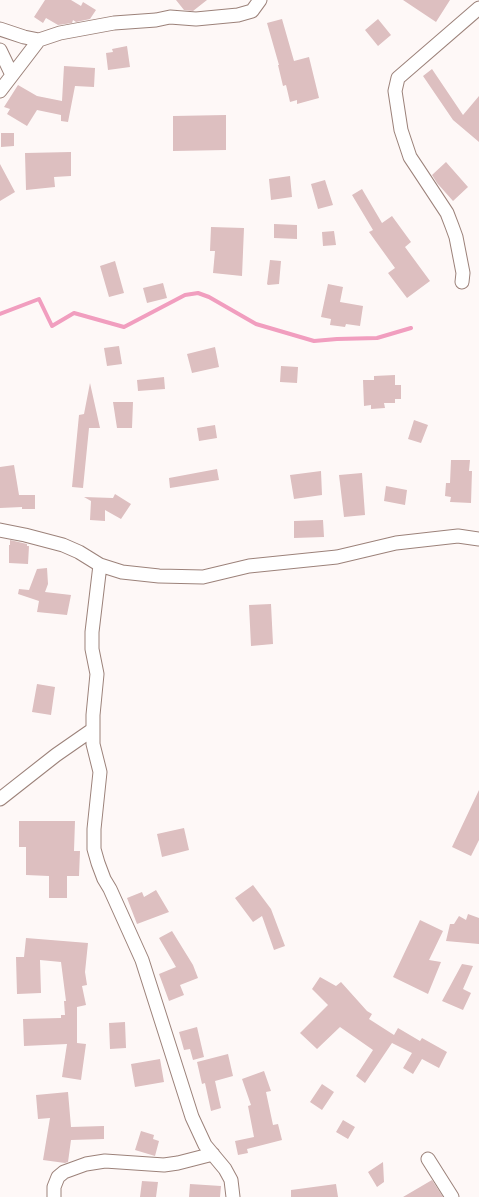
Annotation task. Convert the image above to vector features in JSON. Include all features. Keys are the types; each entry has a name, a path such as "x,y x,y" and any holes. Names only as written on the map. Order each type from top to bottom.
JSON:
{"street":[{"path":"0,29 39,40 60,33 114,23 170,18 196,19 238,15 252,11 260,0"},
{"path":"462,282 463,273 456,237 447,213 410,157 401,130 395,91 398,78 479,8"},
{"path":"0,91 39,40"},
{"path":"0,50 12,75"},
{"path":"0,530 63,545 79,552 100,566 122,572 159,576 203,577 249,566 337,557 396,543 458,536 479,539"},
{"path":"100,566 92,632 92,649 97,674 92,730 93,744 100,772 94,829 94,849 98,863 142,960 192,1117 205,1145 225,1169 231,1180 233,1197"},
{"path":"0,799 56,755 92,730"},
{"path":"54,1197 54,1187 58,1177 64,1172 86,1164 105,1161 164,1165 213,1154"},
{"path":"428,1159 452,1197"}],"building":[{"path":"45,0 71,0 81,6 83,2 96,10 90,19 76,22 73,20 72,23 58,25 46,18 43,23 34,17"},
{"path":"176,0 207,0 193,11 184,10"},
{"path":"403,0 450,0 436,22"},
{"path":"282,19 294,61 309,57 319,98 297,104 297,100 290,102 286,85 283,86 279,65 267,23"},
{"path":"378,19 391,35 378,46 365,30"},
{"path":"127,46 130,67 108,70 106,53 113,52 112,49"},
{"path":"64,66 95,68 94,87 75,86 68,122 61,121 61,115 37,110 27,126 7,114 10,109 4,107 18,85 37,96 62,101"},
{"path":"432,69 463,115 479,96 479,142 453,120 423,76"},
{"path":"226,115 226,150 173,151 173,116"},
{"path":"1,133 14,133 14,146 1,147"},
{"path":"71,152 71,176 54,177 55,187 26,190 25,153"},
{"path":"446,162 468,187 453,201 432,175"},
{"path":"0,164 15,192 0,201"},
{"path":"290,176 292,197 271,200 269,179"},
{"path":"325,180 333,205 318,209 311,184"},
{"path":"362,189 382,223 392,216 411,242 405,247 430,281 407,298 388,273 395,268 369,232 373,230 352,195"},
{"path":"274,224 297,225 297,239 274,238"},
{"path":"211,227 244,228 242,276 213,273 215,251 210,251"},
{"path":"334,231 336,245 323,246 322,232"},
{"path":"270,260 281,261 279,284 267,284"},
{"path":"115,261 124,293 109,297 100,266"},
{"path":"163,283 167,298 147,303 143,288"},
{"path":"328,284 343,287 340,302 363,306 360,326 346,324 345,327 330,325 331,319 321,317"},
{"path":"119,346 122,364 107,366 104,348"},
{"path":"215,347 219,367 192,373 187,354"},
{"path":"281,366 298,367 297,383 280,382"},
{"path":"395,375 395,385 401,385 401,399 395,399 395,403 384,403 385,408 371,409 371,405 364,406 363,380 374,380 374,376"},
{"path":"164,377 165,389 138,391 137,380"},
{"path":"90,383 100,428 89,428 83,488 72,487 79,415 84,414"},
{"path":"113,402 133,402 132,428 117,428"},
{"path":"414,420 428,425 421,443 408,439"},
{"path":"215,425 217,438 199,441 197,428"},
{"path":"451,460 470,460 469,471 472,471 471,503 450,502 451,497 445,496 446,483 450,483"},
{"path":"14,465 19,495 35,495 35,509 22,509 22,507 0,508 0,467"},
{"path":"217,469 219,480 170,488 169,478"},
{"path":"321,471 322,495 294,499 290,475"},
{"path":"362,473 365,515 344,517 339,475"},
{"path":"386,486 407,490 405,505 384,501"},
{"path":"115,494 131,504 121,519 105,510 105,521 90,520 91,501 84,497 113,498"},
{"path":"323,520 324,537 294,538 294,521"},
{"path":"10,540 27,544 27,546 29,546 28,564 9,563"},
{"path":"47,568 48,584 45,592 71,595 67,615 37,612 39,601 18,594 19,589 29,590 37,569"},
{"path":"271,604 273,644 251,646 249,605"},
{"path":"37,684 55,687 51,715 32,712"},
{"path":"479,790 479,840 471,856 452,847"},
{"path":"19,821 75,821 74,851 80,851 79,876 67,876 67,898 49,898 49,876 26,875 26,847 19,847"},
{"path":"184,828 189,850 162,857 157,834"},
{"path":"253,885 271,909 285,946 274,950 262,916 253,922 235,898"},
{"path":"156,890 169,912 137,924 127,898 142,892 144,897"},
{"path":"468,914 479,918 479,944 446,941 450,924 454,924 459,916 466,920"},
{"path":"420,920 443,931 429,960 441,962 428,994 393,977"},
{"path":"172,931 193,965 198,978 180,985 184,995 169,1001 159,974 176,967 159,938"},
{"path":"26,938 88,943 85,972 87,985 82,986 86,1005 77,1007 77,1043 86,1044 81,1080 62,1077 67,1044 24,1046 23,1019 61,1018 61,1015 65,1015 64,1001 66,1001 61,962 40,960 41,993 17,994 16,957 24,957"},
{"path":"462,964 473,966 463,989 471,993 463,1010 442,1001"},
{"path":"320,977 336,986 341,982 367,1011 372,1014 369,1019 394,1035 398,1028 420,1041 422,1038 447,1052 439,1068 422,1059 413,1074 403,1068 412,1053 392,1043 365,1083 356,1076 373,1050 340,1027 317,1049 300,1033 328,1005 312,989"},
{"path":"125,1022 126,1048 110,1049 109,1023"},
{"path":"197,1027 204,1057 193,1060 190,1049 184,1050 179,1032"},
{"path":"228,1054 233,1076 215,1081 221,1108 211,1111 205,1083 202,1084 197,1062"},
{"path":"160,1059 164,1082 135,1087 131,1064"},
{"path":"264,1071 271,1091 266,1092 273,1125 278,1124 282,1140 247,1149 248,1153 238,1155 235,1141 254,1137 248,1106 251,1105 242,1079"},
{"path":"322,1084 334,1092 322,1110 310,1102"},
{"path":"68,1092 71,1127 104,1126 104,1139 71,1140 68,1162 65,1163 43,1160 50,1118 38,1119 36,1095"},
{"path":"343,1120 355,1127 348,1139 336,1132"},
{"path":"141,1131 154,1135 153,1139 159,1141 155,1156 135,1150"},
{"path":"383,1162 384,1182 377,1187 368,1172"},
{"path":"432,1180 443,1197 403,1197"},
{"path":"142,1181 158,1182 156,1197 140,1197"},
{"path":"190,1184 221,1186 220,1197 189,1197"},
{"path":"336,1184 338,1197 291,1197 291,1190"}],"waterway":[{"path":"0,314 39,299 52,326 74,313 124,327 185,295 198,293 209,297 256,324 314,341 377,338 411,328"}]}
